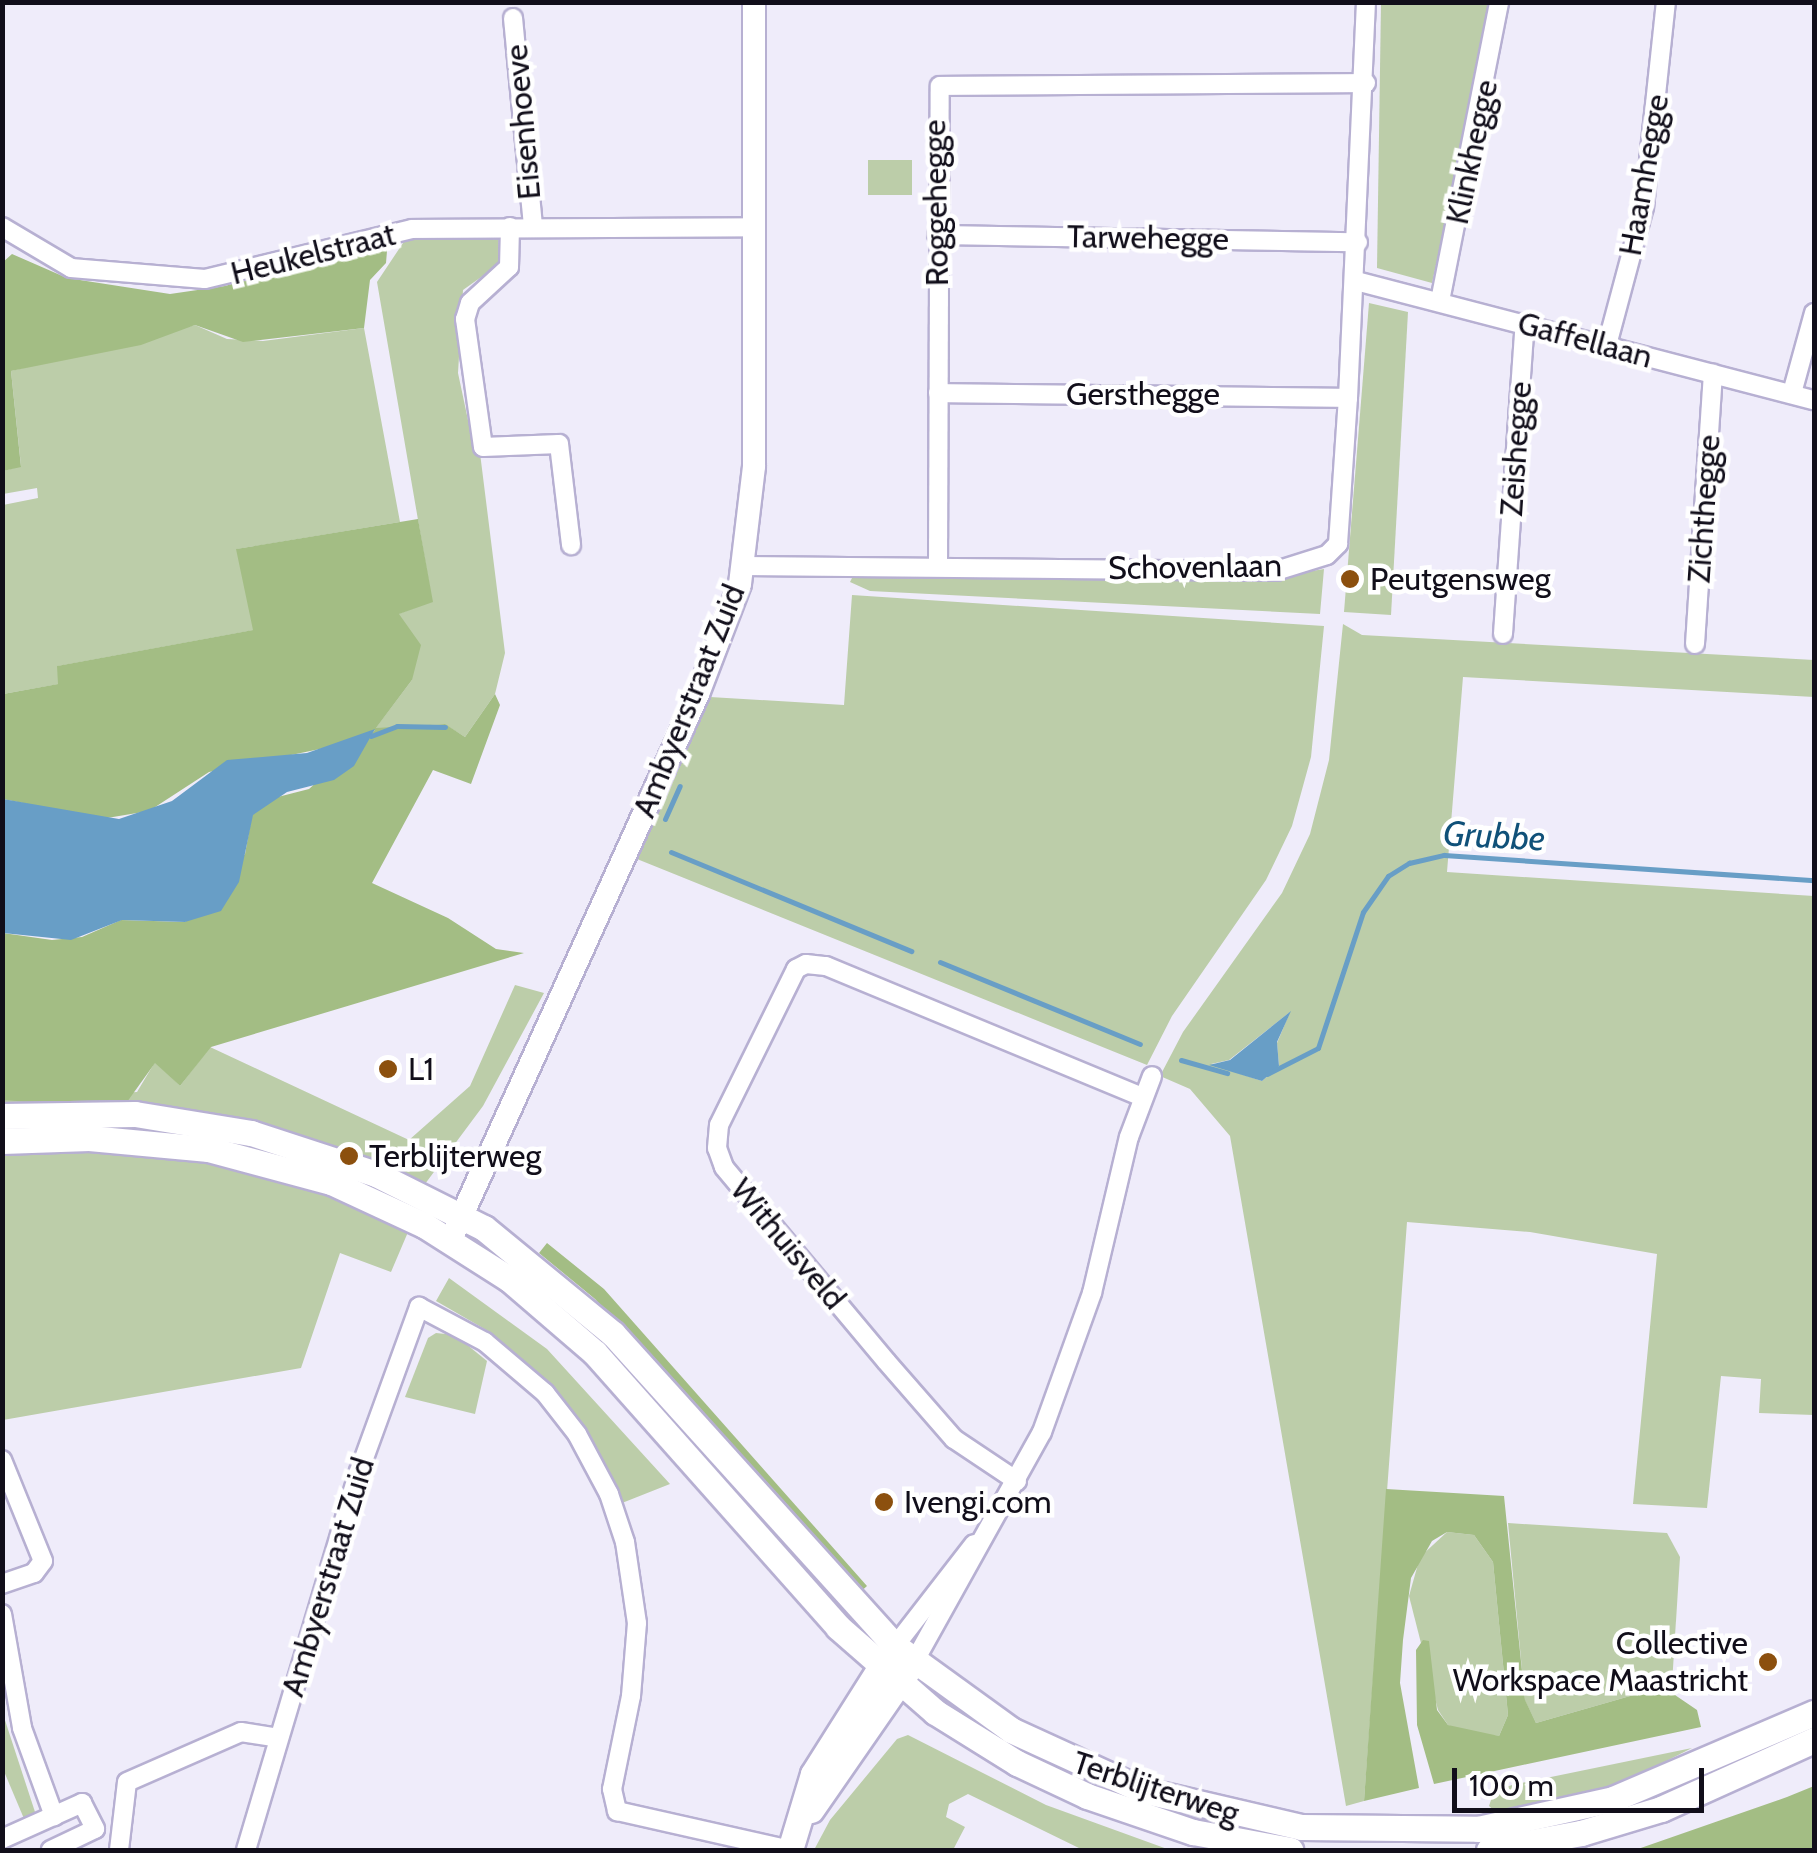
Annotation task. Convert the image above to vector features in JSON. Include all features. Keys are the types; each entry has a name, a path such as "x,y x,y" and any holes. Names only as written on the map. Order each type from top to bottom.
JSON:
{"main road":[{"name":"Terblijterweg","path":"2,1116 116,1113 220,1126 340,1160 462,1216 530,1262 613,1334 897,1665 1036,1744 1142,1790 1283,1825 1424,1832 1506,1825 1600,1802 1688,1771 1814,1713"},
{"name":"Terblijterweg","path":"2,1141 141,1141 234,1155 360,1193 451,1240 595,1353 801,1588 897,1665 981,1742 1075,1791 1170,1826 1290,1850"},
{"path":"790,1850 897,1665"},
{"path":"1489,1850 1661,1809 1814,1740"}],"street":[{"name":"Ambyerstraat Zuid","path":"451,1240 698,694 743,566 754,466 754,2"},
{"name":"Schovenlaan","path":"743,566 1276,571 1328,555 1338,544 1356,282 1366,2"},
{"name":"Klinkhegge","path":"1440,301 1499,2"},
{"name":"Haamhegge","path":"1606,345 1644,207 1666,2"},
{"name":"Eisenhoeve","path":"513,9 533,227"},
{"name":"Roggehegge","path":"938,567 940,86 1366,84"},
{"path":"510,227 509,266 470,303 466,319 483,447 559,444 570,545"},
{"name":"Heukelstraat","path":"2,228 38,252 103,274 204,279 303,260 404,230 756,227"},
{"name":"Tarwehegge","path":"937,235 1358,242"},
{"name":"Gaffellaan","path":"1356,282 1814,400"},
{"path":"1792,394 1814,313"},
{"name":"Zeishegge","path":"1503,634 1525,323"},
{"name":"Zichthegge","path":"1696,644 1714,374"},
{"name":"Gersthegge","path":"938,392 1348,398"},
{"name":"Withuisveld","path":"1018,1481 954,1439 886,1361 724,1167 717,1148 719,1124 796,968 806,964 826,966 1144,1098"},
{"path":"897,1665 1018,1481 1075,1345 1152,1076"},
{"name":"Ambyerstraat Zuid","path":"246,1850 358,1472 420,1308 485,1342 545,1394 609,1494 625,1542 636,1623 633,1686 612,1789 617,1810 790,1850"},
{"path":"2,1460 41,1552 40,1569 2,1584"},
{"path":"2,1614 22,1728 54,1816"},
{"path":"119,1850 127,1782 241,1732 279,1738"},
{"path":"2,1839 82,1803 95,1829 52,1850"}],"green space":[{"path":"1381,3 1494,3 1432,283 1377,268"},
{"path":"868,160 912,160 912,195 868,195"},
{"path":"499,231 498,265 463,290 458,373 475,453 480,453 505,653 495,694 465,737 444,724 375,729 412,680 398,614 432,601 377,282 409,234"},
{"path":"388,239 386,263 370,280 364,328 243,342 195,325 141,345 11,371 21,467 3,471 2,263 12,254 67,278 170,294 225,286"},
{"path":"1369,303 1408,312 1391,615 1344,612"},
{"path":"195,325 227,339 263,341 364,328 400,522 237,549 254,630 58,666 59,684 3,694 3,505 38,498 37,488 3,494 3,471 21,466 11,371"},
{"path":"418,519 433,602 399,614 421,645 412,680 376,728 445,724 465,737 495,694 500,705 471,784 433,770 372,883 448,918 496,949 524,953 211,1047 180,1086 155,1063 122,1109 3,1100 3,933 52,940 82,937 121,920 185,922 245,854 252,815 270,799 309,789 375,730 339,745 209,772 149,811 101,819 3,799 3,694 58,684 57,666 253,630 236,549"},
{"path":"1324,569 1320,614 870,591 850,582 854,574 1270,578"},
{"path":"852,595 1324,626 1311,757 1292,826 1266,880 1172,1016 1147,1065 637,859 710,697 844,705"},
{"path":"1343,624 1362,635 1814,660 1814,697 1463,677 1447,872 1814,896 1814,1415 1759,1413 1761,1379 1721,1376 1707,1508 1633,1504 1657,1254 1530,1232 1407,1222 1364,1801 1346,1806 1230,1136 1190,1089 1160,1076 1183,1032 1282,893 1310,834 1329,760","holes":["1290,1012 1277,1043 1279,1066 1262,1081 1211,1064 1229,1060"]},
{"path":"515,985 544,993 483,1106 425,1184 348,1151 344,1156 284,1135 3,1113 3,1100 137,1092 155,1062 180,1086 210,1047 409,1140 470,1086"},
{"path":"77,1144 264,1168 411,1225 391,1272 340,1253 301,1368 3,1420 3,1148"},
{"path":"547,1243 604,1289 867,1586 857,1595 595,1299 539,1253"},
{"path":"449,1278 547,1349 670,1484 622,1503 587,1432 549,1385 488,1331 436,1301"},
{"path":"436,1333 455,1335 487,1361 475,1414 405,1397 428,1338"},
{"path":"1386,1489 1504,1496 1525,1700 1536,1723 1672,1684 1672,1693 1697,1710 1701,1727 1434,1784 1417,1725 1416,1650 1423,1640 1429,1641 1437,1710 1448,1725 1499,1736 1508,1715 1493,1562 1474,1535 1447,1532 1432,1541 1411,1578 1403,1640 1400,1683 1419,1788 1364,1801"},
{"path":"1508,1523 1667,1533 1680,1557 1672,1684 1536,1723 1525,1701"},
{"path":"1447,1532 1474,1535 1493,1562 1508,1715 1499,1736 1466,1733 1448,1725 1438,1710 1409,1596 1420,1557"},
{"path":"2,1711 36,1815 25,1821 3,1769"},
{"path":"908,1735 1046,1805 1170,1850 1083,1850 968,1794 949,1804 946,1817 965,1827 953,1850 814,1850 830,1820 897,1739"},
{"path":"1692,1748 1609,1790 1496,1812 1489,1806 1494,1791 1512,1785"},
{"path":"1814,1786 1814,1850 1635,1850 1787,1797"}],"water":[{"path":"375,729 354,766 334,780 287,792 253,815 239,882 221,911 185,922 122,920 71,940 3,933 3,799 119,819 172,801 227,760 307,753"},
{"path":"1291,1011 1277,1042 1279,1066 1262,1081 1209,1065 1230,1060"}],"waterway":[{"path":"371,736 397,726 445,727"},
{"name":"Grubbe","path":"665,819 680,786"},
{"name":"Grubbe","path":"671,852 911,951"},
{"name":"Grubbe","path":"1267,1074 1318,1048 1363,912 1388,876 1409,863 1444,855 1814,880"},
{"name":"Grubbe","path":"940,962 1140,1044"},
{"name":"Grubbe","path":"1181,1060 1227,1073"}],"place":[{"name":"Peutgensweg","path":"1350,579"},
{"name":"L1","path":"388,1069"},
{"name":"Terblijterweg","path":"349,1156"},
{"name":"Ivengi.com","path":"884,1502"},
{"name":"Collective Workspace Maastricht","path":"1768,1662"}]}
